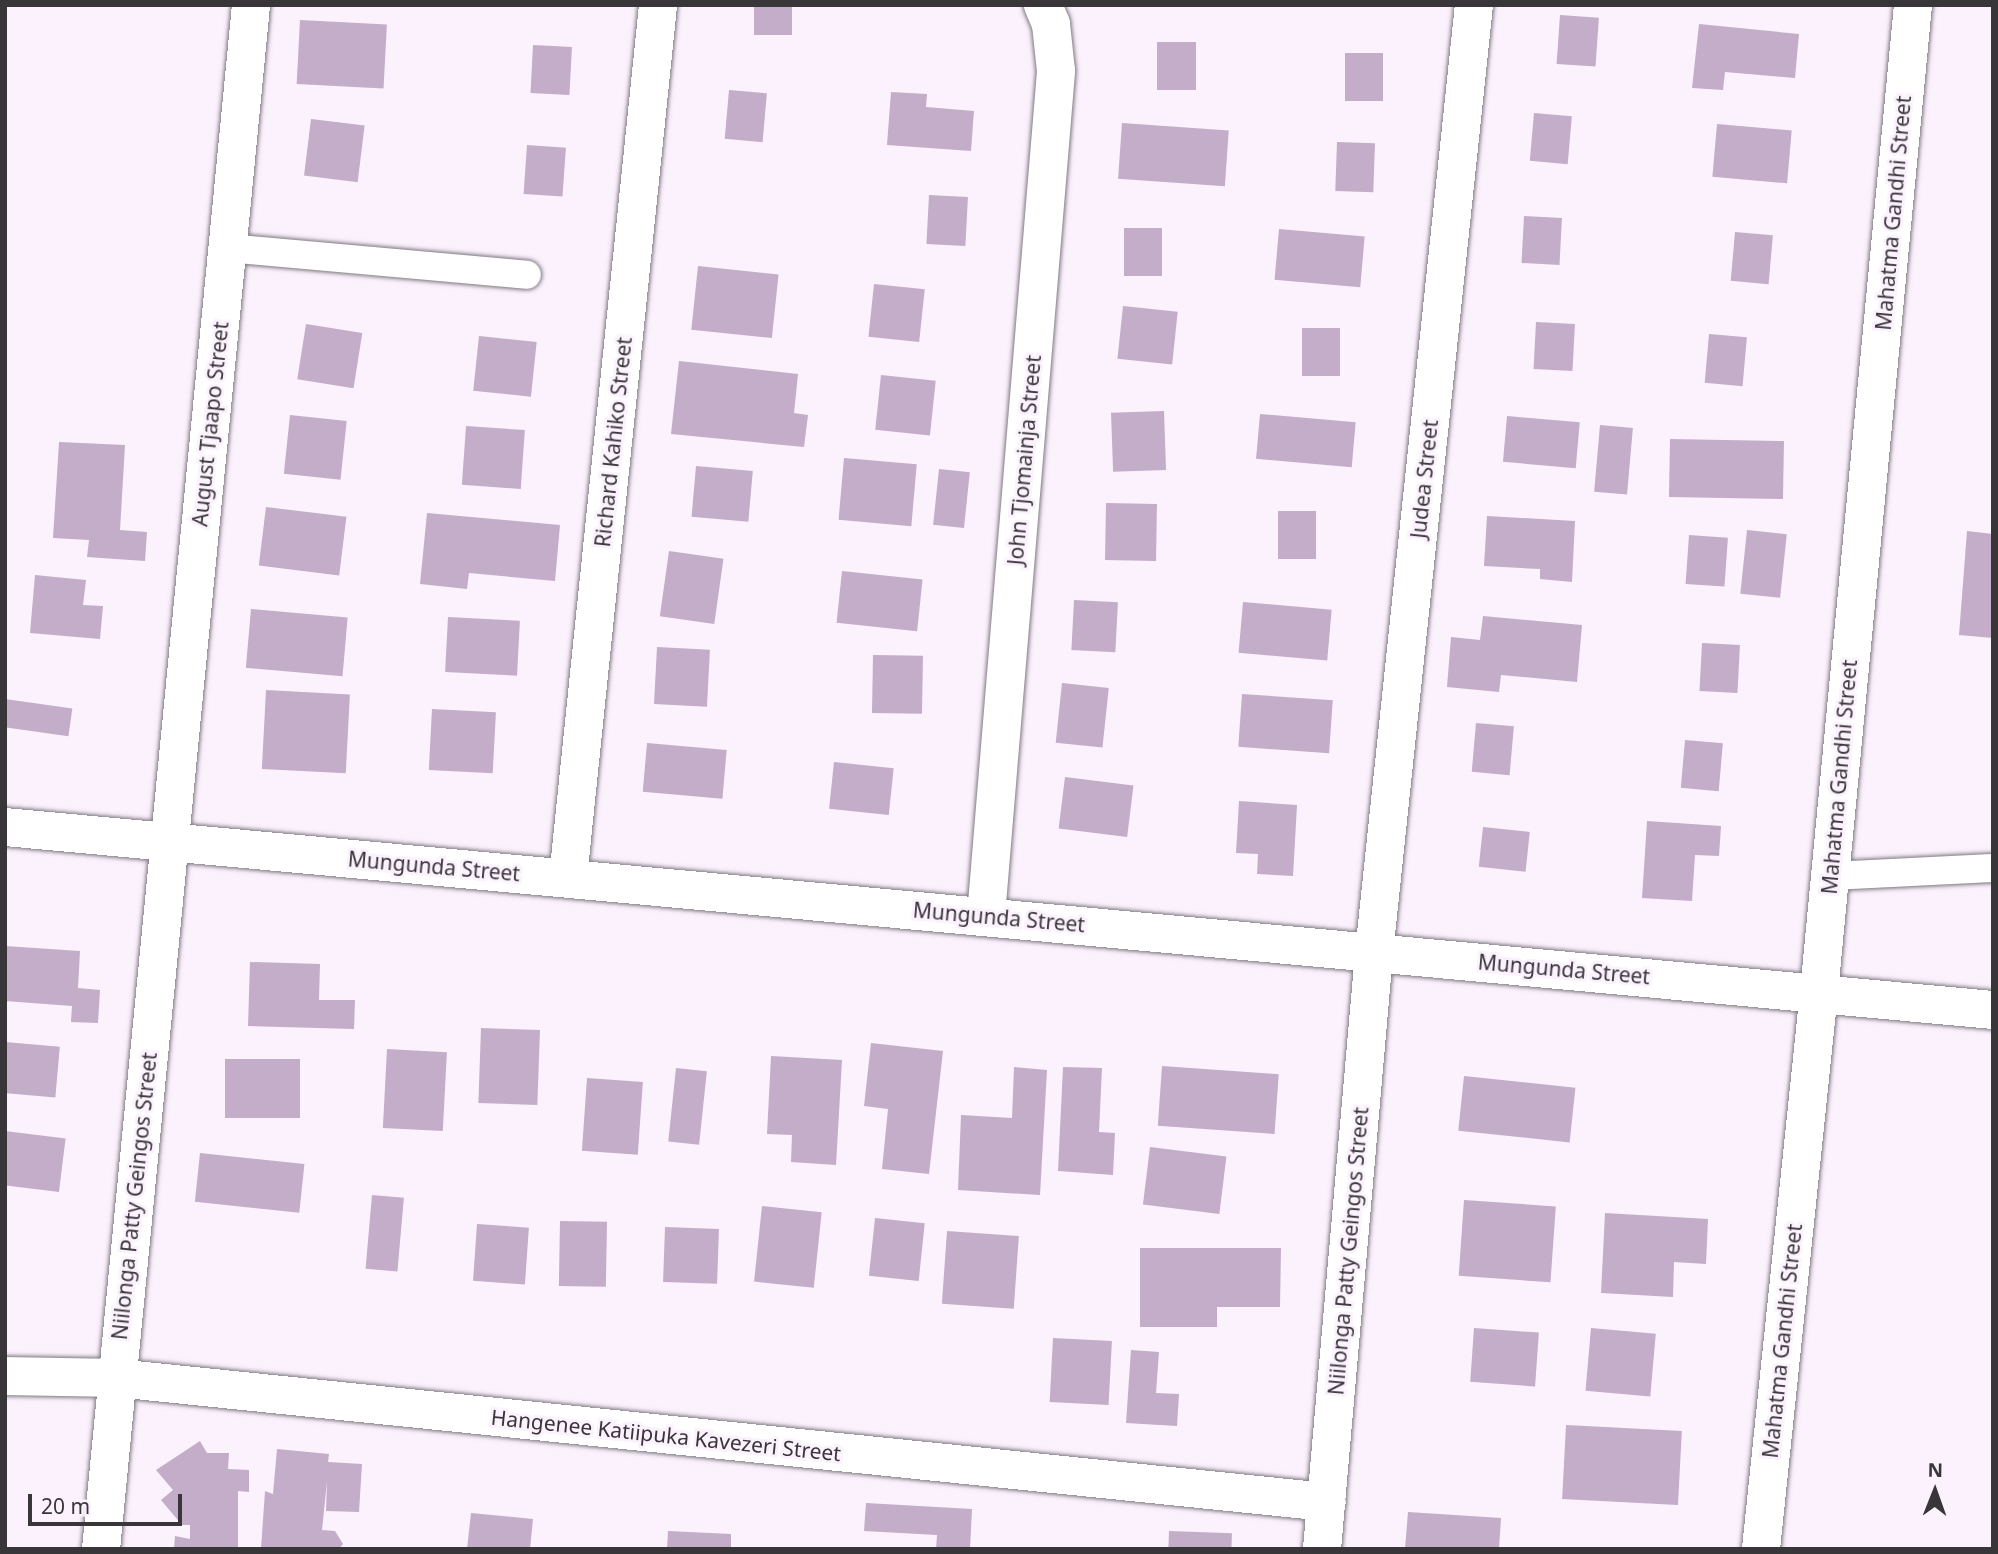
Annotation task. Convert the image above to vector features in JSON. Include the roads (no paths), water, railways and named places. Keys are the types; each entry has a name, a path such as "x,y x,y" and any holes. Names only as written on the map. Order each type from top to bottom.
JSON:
{"street":[{"name":"August Tjaapo Street","path":"168,843 251,5"},
{"name":"Richard Kahiko Street","path":"568,878 659,5"},
{"name":"John Tjomainja Street","path":"986,916 1056,71 1051,24 1044,5"},
{"name":"Judea Street","path":"1374,953 1474,5"},
{"name":"Mahatma Gandhi Street","path":"1760,1549 1819,992 1913,5"},
{"name":"Mungunda Street","path":"5,827 1993,1010"},
{"name":"Niilonga Patty Geingos Street","path":"102,1549 168,843"},
{"name":"Niilonga Patty Geingos Street","path":"1322,1549 1374,953"},
{"name":"Hangenee Katiipuka Kavezeri Street","path":"5,1376 116,1378 1327,1502"}],"lane":[{"path":"227,248 527,275"},
{"path":"1830,876 1993,868"}]}
